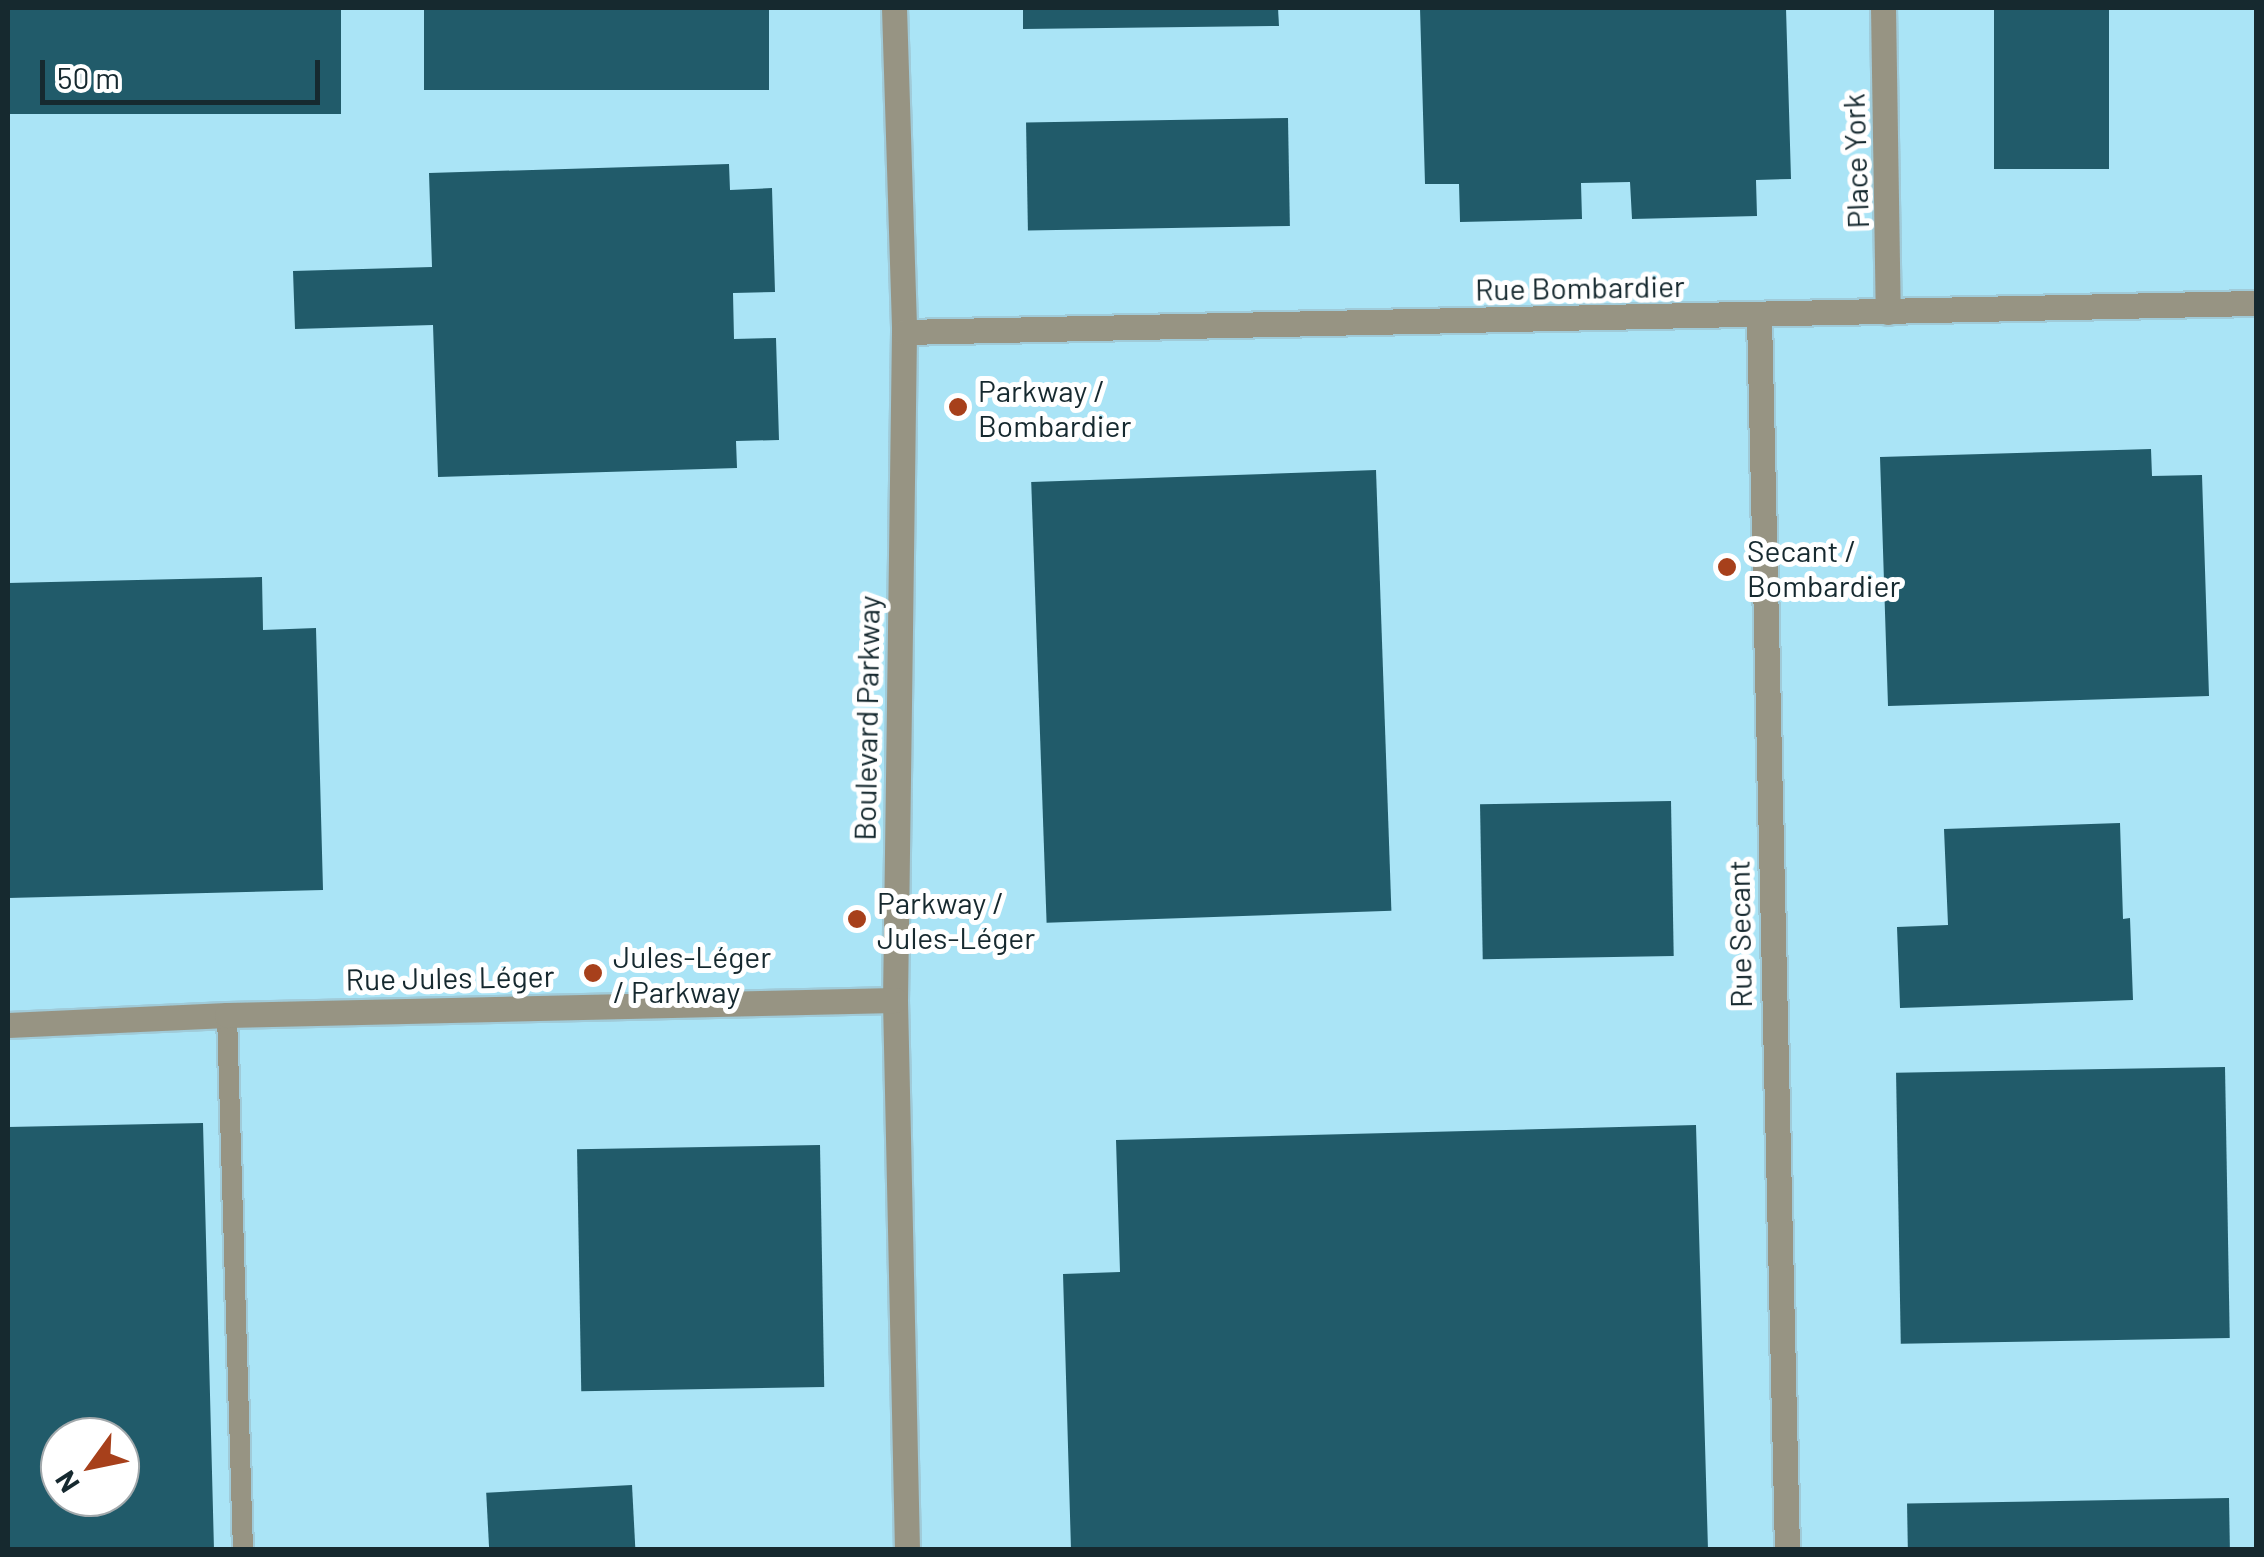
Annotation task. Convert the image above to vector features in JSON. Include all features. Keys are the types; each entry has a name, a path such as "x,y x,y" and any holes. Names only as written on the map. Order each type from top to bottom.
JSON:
{"street":[{"name":"Boulevard Parkway","path":"894,8 904,332 895,1000 907,1550"},
{"name":"Place York","path":"1883,8 1888,312"},
{"name":"Rue Bombardier","path":"904,332 2256,303"},
{"name":"Rue Secant","path":"1759,316 1786,1550"},
{"name":"Rue Jules Léger","path":"8,1025 227,1015 895,1000"}],"lane":[{"path":"227,1015 243,1550"}],"shaded area":[{"path":"8,8 2256,8 2256,1549 8,1550"}],"building":[{"path":"8,8 341,8 341,114 8,114"},
{"path":"424,8 769,8 769,90 424,90"},
{"path":"1023,8 1278,8 1279,26 1023,29"},
{"path":"1420,8 1786,8 1791,179 1756,180 1757,216 1632,219 1630,182 1581,183 1582,219 1460,222 1459,184 1425,184"},
{"path":"1994,8 2109,8 2109,169 1994,169"},
{"path":"1288,118 1290,226 1028,231 1026,123"},
{"path":"729,164 730,190 772,188 775,292 733,293 734,339 776,338 779,440 736,441 737,468 438,477 433,325 295,329 293,271 432,267 429,173"},
{"path":"2151,449 2152,476 2202,475 2209,696 1888,706 1880,457"},
{"path":"1376,470 1391,911 1047,923 1031,482"},
{"path":"262,577 263,630 316,628 323,890 8,898 8,583"},
{"path":"1671,801 1674,956 1483,959 1480,804"},
{"path":"2120,823 2123,919 2130,918 2133,1000 1900,1008 1897,927 1948,925 1944,829"},
{"path":"2225,1067 2230,1338 1901,1344 1896,1073"},
{"path":"203,1123 214,1550 8,1550 8,1127"},
{"path":"1696,1125 1708,1550 1071,1550 1063,1274 1120,1272 1116,1140"},
{"path":"820,1145 824,1387 581,1391 577,1149"},
{"path":"632,1485 635,1550 489,1550 486,1493"},
{"path":"2229,1498 2230,1550 1908,1550 1907,1504"}],"place":[{"name":"Parkway / Bombardier","path":"958,407"},
{"name":"Secant / Bombardier","path":"1727,567"},
{"name":"Parkway / Jules-Léger","path":"857,919"},
{"name":"Jules-Léger / Parkway","path":"593,973"}]}
